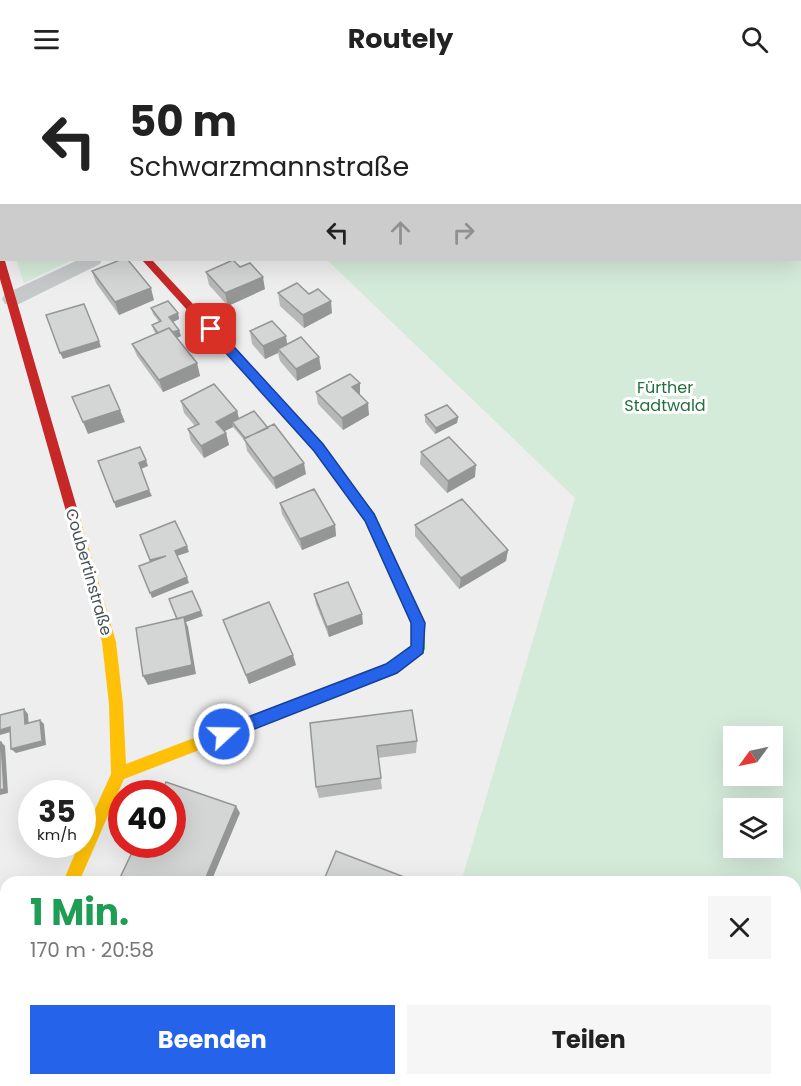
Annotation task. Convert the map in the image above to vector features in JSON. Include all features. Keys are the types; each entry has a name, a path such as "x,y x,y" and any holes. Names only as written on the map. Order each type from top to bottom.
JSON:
{"street":[{"name":"Coubertinstraße","path":"0,261 109,642 116,704 119,774 75,876"},
{"path":"12,299 91,261"},
{"path":"119,774 392,669 418,649 418,623 370,518 318,448 148,261"}],"green space":[{"path":"16,261 70,261 24,283"},
{"name":"Fürther Stadtwald","path":"328,261 801,261 801,876 463,876 575,498"}],"building":[{"path":"117,261 129,261 151,288 115,302 92,271"},
{"path":"234,261 240,267 250,263 263,277 225,293 206,272"},
{"path":"297,283 309,294 318,289 331,301 303,315 278,293"},
{"path":"168,301 178,313 169,317 179,330 173,332 169,328 158,333 152,325 161,321 151,308"},
{"path":"84,304 99,341 60,353 46,315"},
{"path":"272,321 286,336 263,346 250,331"},
{"path":"169,328 197,363 159,380 132,344"},
{"path":"301,337 319,357 296,369 278,349"},
{"path":"350,374 360,383 352,387 368,403 342,418 316,392"},
{"path":"214,384 237,411 216,422 226,433 201,446 188,429 199,424 181,401"},
{"path":"109,385 120,410 83,422 72,397"},
{"path":"447,405 458,417 436,428 425,415"},
{"path":"254,411 268,428 245,438 232,422"},
{"path":"274,424 304,463 273,478 244,439"},
{"path":"449,437 476,465 448,481 421,452"},
{"path":"140,447 146,460 139,463 149,490 114,502 98,461"},
{"path":"314,489 335,525 300,539 280,503"},
{"path":"462,499 508,550 461,578 415,525"},
{"path":"175,521 187,546 175,551 187,577 150,593 139,566 166,556 150,560 140,535"},
{"path":"348,582 362,614 327,627 314,594"},
{"path":"192,591 201,611 177,619 169,599"},
{"path":"269,602 293,655 246,675 223,620"},
{"path":"184,617 192,665 143,676 136,628"},
{"path":"24,709 25,724 40,720 42,741 11,749 10,727 0,730 0,715"},
{"path":"412,710 417,741 377,746 381,778 316,787 310,723"},
{"path":"0,742 4,789 0,790"},
{"path":"186,789 236,806 207,876 121,876 129,858 186,858"},
{"path":"336,851 401,876 326,876"}],"traffic: fast":[{"path":"267,391 318,448 370,518 418,623 418,649 391,669 332,692"}],"traffic: slow":[{"path":"73,515 109,642 116,704 119,774 74,876"},
{"path":"119,774 332,692"}],"traffic: jam":[{"path":"0,261 73,515"},
{"path":"148,261 267,391"}],"route":[{"path":"211,329 318,448 370,518 418,623 418,649 392,669 224,734"}]}
